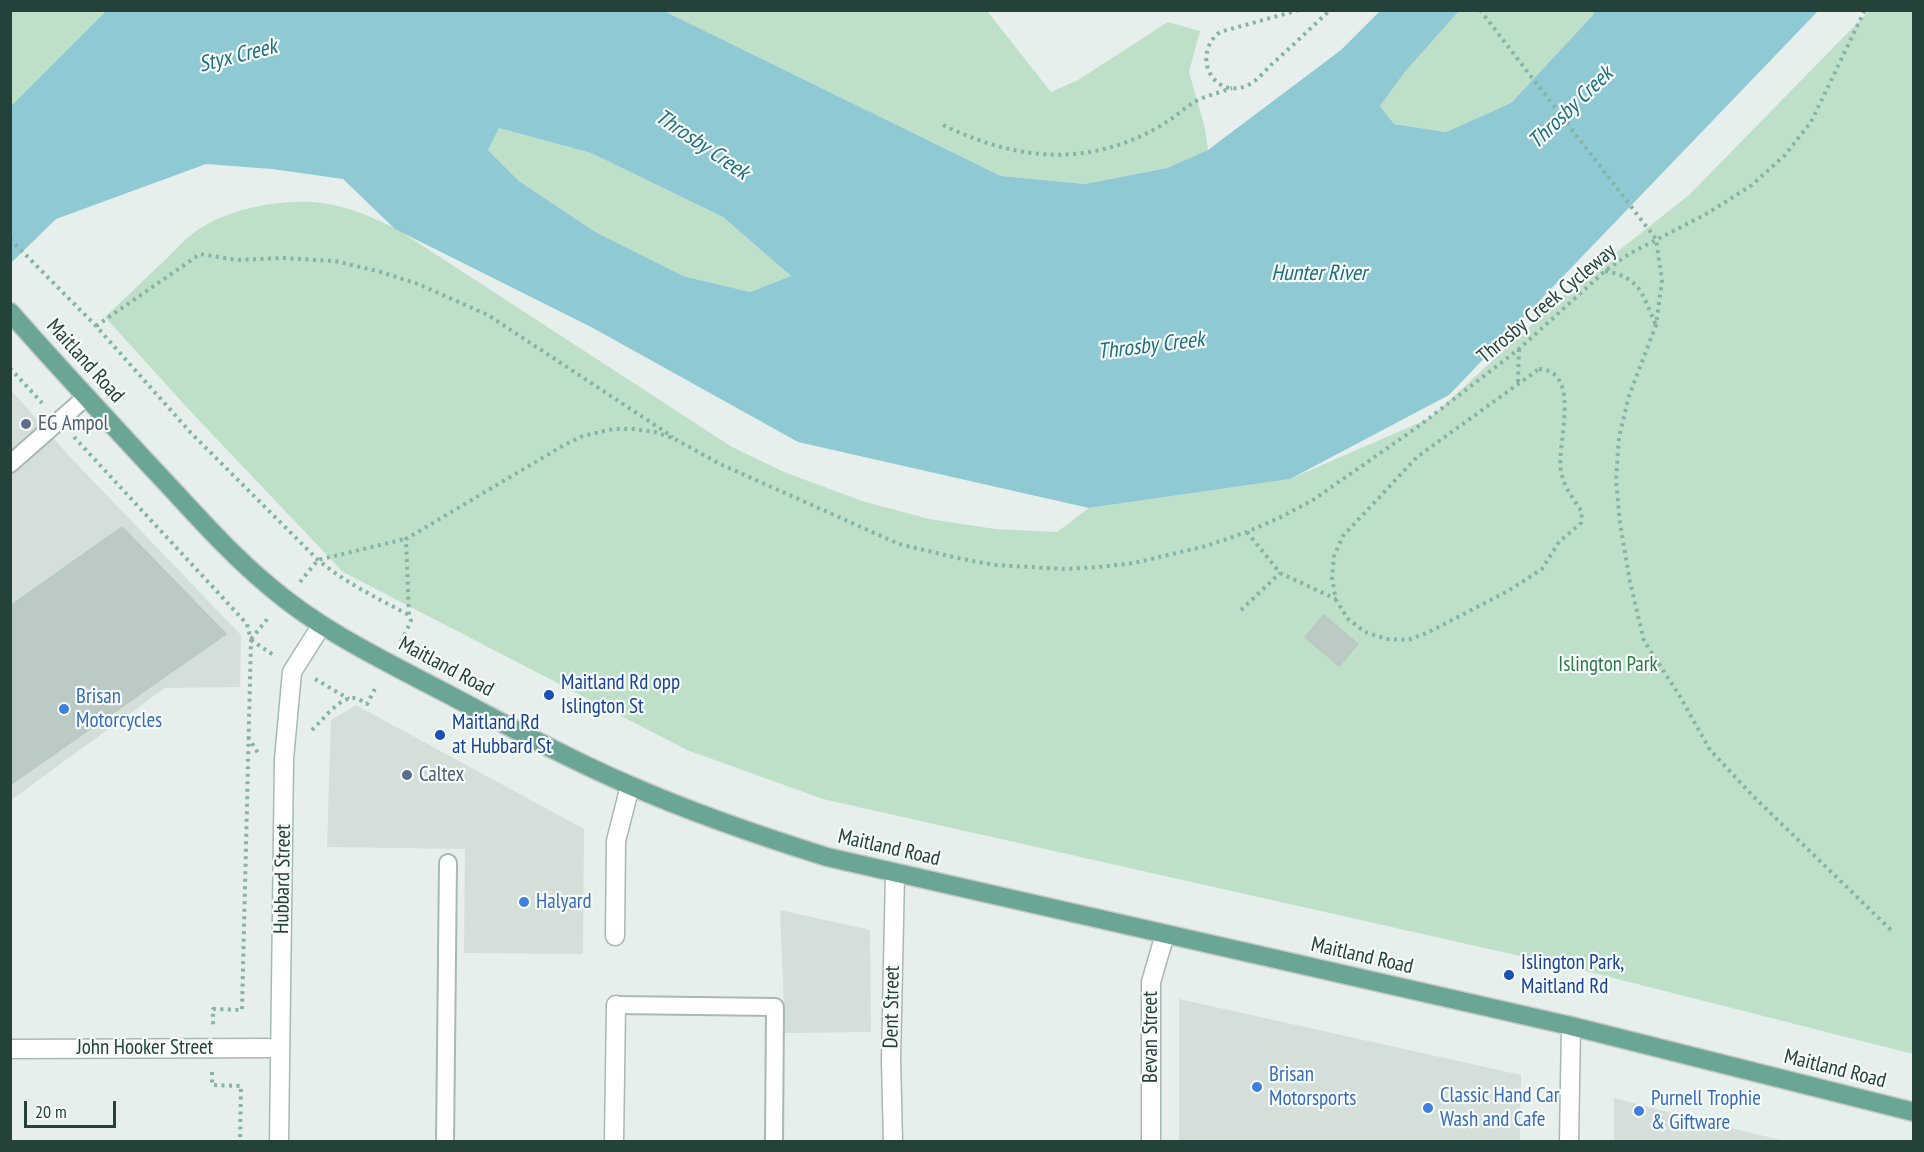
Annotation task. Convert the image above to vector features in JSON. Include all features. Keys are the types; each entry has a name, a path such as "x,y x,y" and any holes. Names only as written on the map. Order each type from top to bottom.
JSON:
{"main road":[{"name":"Maitland Road","path":"12,316 208,527 269,587 321,626 566,756 630,786 756,835 827,857 1571,1026 1914,1112"}],"street":[{"name":"Hubbard Street","path":"279,1142 284,783 288,704 292,672 321,626"},
{"path":"615,936 616,840 630,786"},
{"name":"Dent Street","path":"893,1142 891,1060 895,873"},
{"name":"Bevan Street","path":"1150,1142 1151,982 1164,934"},
{"path":"614,1142 616,1005"},
{"path":"1569,1142 1571,1026"},
{"name":"John Hooker Street","path":"10,1049 280,1048"}],"lane":[{"path":"10,465 86,397"},
{"path":"445,1142 448,862"},
{"path":"616,1005 775,1007 774,1142"}],"path":[{"path":"1233,88 1215,80 1207,67 1205,57 1207,47 1213,39 1220,32 1299,10"},
{"path":"943,124 973,139 1005,149 1039,154 1073,154 1106,148 1138,137 1168,121 1196,101 1251,83 1330,10"},
{"path":"1479,10 1656,239 1662,281 1656,325 1629,396 1619,437 1616,480 1621,532 1644,641 1678,693 1710,750 1753,796 1893,932"},
{"name":"Throsby Creek Cycleway","path":"684,444 720,464 899,543 995,565 1065,569 1134,563 1206,546 1247,532 1313,500 1419,426 1519,349 1605,271 1629,254 1708,213 1752,185 1785,155 1811,122 1865,10"},
{"path":"10,240 96,326 191,433 318,560 354,586 409,615 406,539"},
{"path":"96,326 200,254 237,260 282,258 335,261 418,284 488,315 684,444"},
{"path":"1605,271 1634,281 1647,302 1656,325"},
{"path":"1518,382 1519,349"},
{"path":"10,368 247,624 250,640 242,1010 213,1010"},
{"path":"1539,369 1552,371 1561,380 1565,407 1559,458 1560,470 1568,494 1582,512 1581,523 1559,542 1542,569 1508,591 1429,632 1408,640 1386,639 1365,632 1348,619 1336,600 1332,578 1334,556 1343,536 1417,458 1448,437 1518,382 1539,369"},
{"path":"318,560 406,539 583,436 613,429 634,429 655,432 684,444"},
{"path":"1247,532 1280,573 1336,600"},
{"path":"1241,610 1280,573"},
{"path":"250,640 269,653"},
{"path":"338,692 349,699"},
{"path":"327,717 330,709 349,699 355,698 367,704 371,697"},
{"path":"212,1085 241,1086 240,1142"}],"shaded area":[{"name":"Brisan Motorcycles","path":"10,389 71,458 241,635 240,687 165,688 11,800"},
{"name":"Caltex","path":"356,705 584,829 583,954 464,953 465,849 327,847 331,720"},
{"path":"780,910 870,930 871,1032 785,1033"},
{"path":"1179,999 1521,1075 1520,1141 1179,1141"},
{"name":"Purnell Trophie & Giftware","path":"1614,1098 1714,1124 1785,1141 1614,1141"}],"green space":[{"path":"11,11 106,11 11,106"},
{"path":"664,11 987,11 1051,92 1078,80 1168,22 1200,31 1189,72 1205,128 1208,150 1167,168 1085,184 1001,176"},
{"path":"1459,11 1594,11 1593,15 1511,103 1446,132 1394,124 1380,106 1404,73"},
{"name":"Islington Park","path":"1869,11 1913,11 1913,1054 1578,969 823,799 687,750 343,572 193,414 105,317 188,238 219,218 253,207 289,202 322,203 343,207 364,214 403,233 732,447 784,472 862,501 929,519 995,529 1057,532 1089,508 1290,479 1430,418 1575,285 1689,195"},
{"path":"499,128 591,153 723,217 791,276 750,292 683,276 597,233 519,181 488,150"}],"water":[{"name":"Hunter River","path":"106,11 664,11 1001,176 1085,184 1167,168 1208,150 1341,50 1380,11 1459,11 1404,73 1380,106 1394,124 1446,132 1511,103 1593,15 1594,11 1818,11 1449,395 1290,479 1089,508 798,442 593,328 395,229 343,179 272,169 206,164 56,219 11,263 11,106","holes":["499,128 591,153 723,217 791,276 750,292 683,276 597,233 519,181 488,150"]}],"building":[{"name":"Brisan Motorcycles","path":"122,527 226,634 10,785 10,606"},
{"path":"1324,615 1358,644 1339,666 1305,637"}],"place":[{"name":"EG Ampol","path":"26,424"},
{"name":"Maitland Rd opp Islington St","path":"549,695"},
{"name":"Brisan Motorcycles","path":"64,709"},
{"name":"Maitland Rd at Hubbard St","path":"440,735"},
{"name":"Caltex","path":"407,775"},
{"name":"Halyard","path":"524,902"},
{"name":"Islington Park, Maitland Rd","path":"1509,975"},
{"name":"Brisan Motorsports","path":"1257,1087"},
{"name":"Classic Hand Car Wash and Cafe","path":"1428,1108"},
{"name":"Purnell Trophie & Giftware","path":"1639,1111"}],"water label":[{"name":"Styx Creek","path":"238,56"},
{"name":"Throsby Creek","path":"1571,108"},
{"name":"Throsby Creek","path":"702,145"},
{"name":"Throsby Creek","path":"1151,346"}]}
